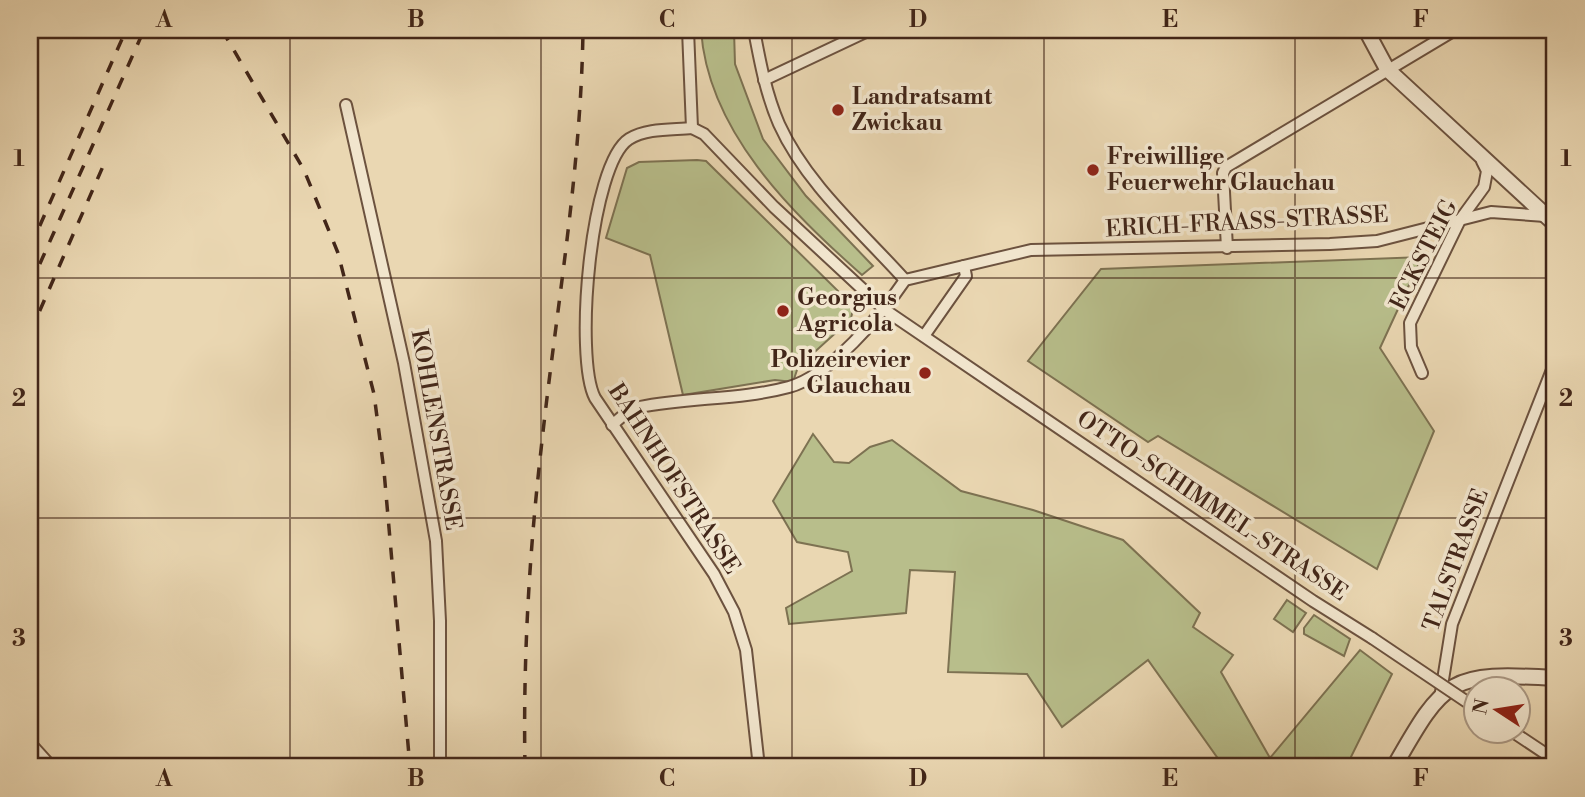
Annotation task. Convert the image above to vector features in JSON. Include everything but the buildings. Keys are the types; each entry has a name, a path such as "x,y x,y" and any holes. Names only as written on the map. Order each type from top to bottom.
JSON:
{"street":[{"path":"688,30 692,128"},
{"path":"612,425 626,413 648,406 791,387 831,363 884,310 905,280 822,188 796,154 779,124 764,80 754,30"},
{"path":"764,80 870,30"},
{"path":"1366,30 1387,69 1550,220"},
{"path":"1227,248 1223,173 1226,167 1455,30"},
{"name":"KOHLENSTRASSE","path":"346,105 404,363 436,541 440,621 440,767"},
{"name":"BAHNHOFSTRASSE","path":"692,128 655,131 629,140 618,150 595,234 584,317 589,387 714,574 734,612 746,650 759,767"},
{"name":"OTTO-SCHIMMEL-STRASSE","path":"692,128 704,134 774,208 884,310 1313,601 1462,699"},
{"name":"ECKSTEIG","path":"1422,373 1411,347 1410,323 1460,220 1484,187 1487,171 1481,158"},
{"name":"ERICH-FRAASS-STRASSE","path":"905,280 1031,250 1227,248 1377,240 1491,212 1550,220"},
{"path":"925,336 966,276 964,267"},
{"name":"TALSTRASSE","path":"1394,767 1423,716 1441,694 1452,624 1555,362"},
{"path":"1441,694 1458,682 1481,677 1555,678"},
{"path":"1531,744 1555,760"},
{"path":"30,746 49,767"}],"green space":[{"path":"701,30 734,30 735,64 763,139 806,196 873,266 862,275 781,196 736,135 719,102 707,67"},
{"path":"706,161 842,295 854,302 851,319 798,367 793,382 775,380 683,395 650,255 606,238 627,168 639,162"},
{"path":"1422,257 1380,348 1434,431 1377,569 1158,436 1148,442 1028,361 1101,269"},
{"path":"813,434 834,462 849,463 870,447 892,440 961,491 1033,510 1123,540 1200,613 1193,627 1233,655 1221,672 1270,758 1360,650 1392,674 1346,767 1224,767 1148,660 1062,727 1027,674 948,672 955,572 910,570 906,613 789,624 786,608 852,571 848,552 797,542 773,501"},
{"path":"1287,600 1306,613 1293,632 1274,619"},
{"path":"1314,615 1350,639 1344,656 1304,634 1304,628"}],"railway":[{"path":"30,248 126,30"},
{"path":"30,286 144,30"},
{"path":"222,30 304,170 338,253 374,394 384,471 410,767"},
{"path":"525,767 526,649 533,529 573,188 583,30"},
{"path":"30,333 104,164"}],"place":[{"name":"Landratsamt Zwickau","path":"838,110"},
{"name":"Freiwillige Feuerwehr Glauchau","path":"1093,170"},
{"name":"Georgius Agricola","path":"783,311"},
{"name":"Polizeirevier Glauchau","path":"925,373"}]}
